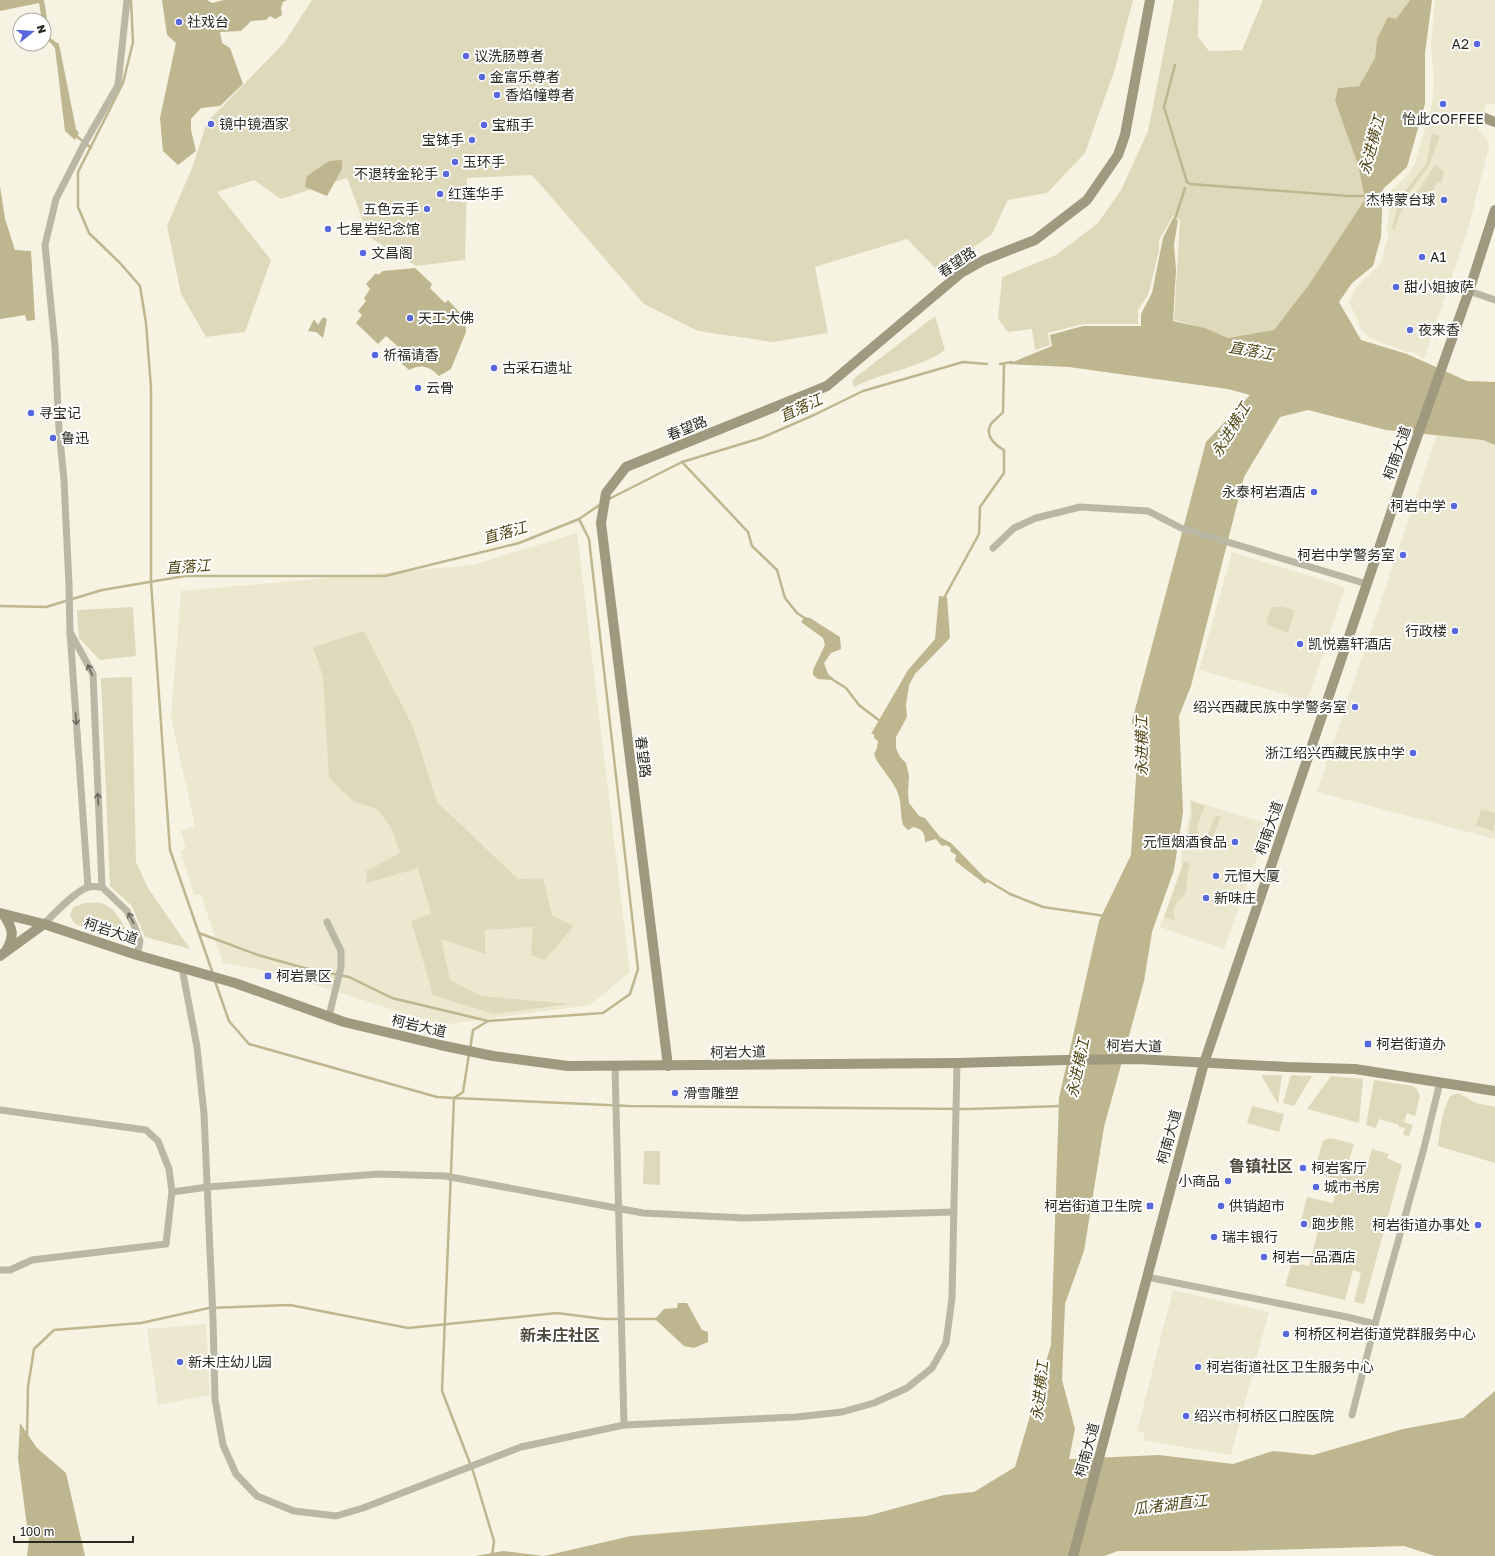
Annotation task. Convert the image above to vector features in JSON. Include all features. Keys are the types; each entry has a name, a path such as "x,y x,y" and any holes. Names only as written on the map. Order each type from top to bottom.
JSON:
{"street":[{"path":"88,887 70,632 64,480 59,428 55,346 45,245 56,199 86,140 118,85 127,0"},
{"name":"春望路","path":"668,1066 602,538 601,523 606,495 626,467 827,386 961,273 984,260 1035,240 1087,200 1118,155 1125,135 1150,0"},
{"path":"1495,117 1482,117 1495,122"},
{"name":"柯南大道","path":"1073,1556 1204,1063 1409,460 1469,291 1495,210"},
{"path":"1469,291 1495,300"},
{"path":"993,548 1014,528 1036,518 1080,507 1148,511 1181,528 1367,584"},
{"path":"70,632 92,674 102,887 127,911 140,941 137,955"},
{"path":"0,956 44,924 64,904 88,887 102,887"},
{"path":"0,956 5,952 12,941 12,932 8,922 2,914"},
{"name":"柯岩大道","path":"2,914 44,924 137,955 235,983 344,1022 492,1056 568,1066 957,1063 1137,1059 1355,1069 1495,1091"},
{"path":"327,922 341,951 341,967 329,1016"},
{"path":"187,970 204,1114 215,1399 223,1445 236,1474 257,1496 294,1511 336,1516 363,1508 521,1447 624,1425 796,1418 842,1412 874,1403 907,1388 932,1368 946,1343 952,1298 957,1063"},
{"path":"615,1066 624,1425"},
{"path":"1352,1415 1375,1324 1424,1148 1440,1082"},
{"path":"0,1110 146,1130 158,1140 169,1169 172,1192 166,1244 32,1260 10,1270 0,1270"},
{"path":"172,1192 208,1187 379,1174 464,1178 643,1213 745,1218 954,1212"},
{"path":"1148,1277 1375,1324"}],"shaded area":[{"path":"312,0 1133,0 1115,69 1085,153 1047,193 1008,200 992,234 939,272 907,239 815,267 828,333 773,342 698,331 644,304 532,175 467,178 465,260 416,266 369,237 347,178 281,199 254,180 217,192 271,260 245,332 206,337 181,294 167,226 192,168 207,122 284,43"},
{"path":"1174,0 1199,0 1198,37 1209,51 1242,50 1263,0 1410,0 1396,19 1377,39 1375,58 1359,86 1338,88 1335,101 1358,165 1365,199 1310,283 1274,330 1228,338 1204,328 1174,320 1180,220 1173,216 1159,240 1159,251 1148,295 1138,310 1138,324 1083,324 1048,333 1050,345 1035,350 1032,329 1008,332 998,319 1002,277 1056,255 1098,223 1121,190 1148,131"},
{"path":"1435,0 1495,0 1495,104 1487,103 1478,130 1487,139 1489,146 1468,229 1424,359 1413,352 1406,352 1369,338 1362,330 1349,302 1356,287 1381,263 1389,233 1387,230 1391,190 1409,174 1415,163 1432,105 1434,79 1431,47"},
{"path":"1432,133 1440,136 1429,166 1411,190 1394,231 1392,228 1399,199 1426,164"},
{"path":"1435,165 1443,170 1444,173 1441,183 1437,182 1429,200 1417,196 1417,192"},
{"path":"935,316 945,350 923,362 854,387 852,380"},
{"path":"1437,434 1483,440 1495,445 1495,839 1317,792"},
{"path":"577,533 630,972 590,1005 441,1025 278,973 223,963 201,894 194,895 180,850 186,849 181,831 195,826 171,717 181,591 473,565"},
{"path":"1232,552 1345,587 1306,705 1299,703 1300,698 1199,670"},
{"path":"133,607 136,656 100,660 79,638 77,610"},
{"path":"1272,607 1284,607 1295,611 1288,633 1269,626 1266,621"},
{"path":"364,631 413,727 437,802 518,879 543,878 552,915 574,926 545,960 531,955 533,927 485,930 485,954 441,939 450,980 482,996 570,1004 494,1014 432,995 431,987 411,921 431,914 418,868 367,883 366,871 400,853 392,829 377,809 353,801 329,778 323,677 313,647"},
{"path":"132,677 136,862 148,888 190,949 145,937 132,906 110,886 101,678"},
{"path":"1190,800 1269,824 1224,949 1160,927 1181,869 1182,852 1190,812"},
{"path":"1191,801 1205,806 1197,825 1199,835 1194,847 1187,845 1192,813"},
{"path":"1481,809 1495,813 1493,831 1476,826"},
{"path":"1214,817 1221,817 1210,844 1207,843 1206,840"},
{"path":"1184,861 1190,863 1187,875 1187,888 1184,896 1178,900 1173,911 1174,921 1164,918"},
{"path":"85,903 101,903 109,907 116,913 123,924 125,928 123,932 115,937 75,924 70,916 73,907"},
{"path":"1261,1075 1282,1075 1278,1104"},
{"path":"1291,1075 1312,1076 1294,1106 1283,1103"},
{"path":"1331,1076 1363,1079 1359,1123 1307,1109"},
{"path":"1374,1080 1413,1086 1417,1089 1420,1096 1415,1116 1407,1113 1404,1122 1413,1125 1409,1136 1403,1135 1405,1128 1379,1119 1376,1128 1366,1125"},
{"path":"1458,1093 1476,1103 1495,1107 1495,1163 1438,1146 1442,1120 1447,1102 1450,1096"},
{"path":"1252,1106 1284,1114 1279,1132 1247,1123"},
{"path":"1331,1138 1354,1144 1347,1168 1365,1173 1372,1149 1389,1154 1387,1158 1402,1165 1364,1304 1354,1302 1361,1273 1353,1270 1345,1300 1285,1286 1292,1262 1309,1266 1318,1231 1300,1225 1307,1197 1333,1203 1338,1180 1314,1173 1323,1140 1325,1141 1326,1139"},
{"path":"644,1151 660,1151 660,1185 643,1184"},
{"path":"1173,1290 1269,1312 1231,1455 1143,1440 1145,1433 1137,1431"},
{"name":"新未庄幼儿园","path":"206,1324 210,1395 158,1405 147,1329"}],"water":[{"path":"0,0 44,0 46,12 41,12 39,3 0,11"},
{"path":"162,0 207,0 212,3 224,0 287,0 283,2 281,8 282,15 275,19 270,16 266,20 251,21 241,31 220,32 222,43 230,48 243,84 220,106 201,108 191,119 191,130 196,151 178,165 163,151 160,118 176,43 167,35"},
{"path":"1410,0 1432,0 1425,53 1425,104 1407,167 1383,189 1381,237 1373,266 1352,283 1339,302 1361,340 1407,354 1467,381 1495,382 1495,445 1483,440 1386,430 1308,410 1280,417 1244,477 1191,686 1179,716 1183,812 1174,870 1152,932 1144,981 1104,1127 1084,1251 1065,1304 1062,1380 1075,1429 1069,1459 1159,1455 1233,1464 1273,1451 1313,1455 1403,1429 1463,1418 1495,1391 1495,1556 1435,1556 1404,1546 1233,1551 1118,1551 1104,1556 544,1556 631,1536 867,1516 944,1495 974,1492 1015,1467 1051,1345 1059,1098 1099,921 1131,855 1137,761 1132,721 1206,442 1250,395 1228,389 1069,367 1008,364 1052,346 1050,335 1083,326 1141,326 1141,314 1152,293 1163,238 1173,218 1178,220 1174,245 1176,270 1173,321 1205,328 1228,338 1274,330 1310,283 1365,199 1358,165 1335,101 1338,88 1359,86 1375,58 1377,39 1388,17 1396,19"},
{"path":"52,39 59,44 76,129 79,133 75,140 65,131 55,48 52,45"},
{"path":"342,160 342,169 327,196 305,187 307,176 329,161"},
{"path":"0,186 5,219 15,250 31,251 35,320 27,321 25,315 0,319"},
{"path":"415,268 432,284 430,288 445,303 448,300 465,318 466,332 451,369 439,376 429,368 422,366 409,370 399,361 403,351 386,336 378,344 356,323 362,315 358,311 366,301 364,298 370,289 366,284 376,273 378,275 383,271"},
{"path":"323,317 327,319 323,338 316,332 308,331 314,319 318,325"},
{"path":"939,596 947,597 950,638 915,674 909,685 906,705 907,717 896,737 896,748 900,757 906,763 909,776 909,803 919,816 925,818 940,837 951,843 988,881 985,884 955,861 956,855 950,851 951,848 946,845 942,846 936,839 925,842 924,833 921,830 913,827 908,830 903,825 900,799 897,791 874,754 878,741 874,738 874,734 871,734 908,670 935,639"},
{"path":"805,617 810,618 840,637 841,649 831,653 824,663 828,674 833,678 831,680 818,679 813,675 813,670 825,645 823,638 801,622"},
{"path":"678,1303 687,1303 702,1330 708,1332 708,1342 694,1348 684,1346 655,1319 664,1309 677,1308"},
{"path":"20,1423 37,1448 66,1473 85,1556 27,1556 29,1541 18,1458"},
{"path":"503,1551 544,1556 475,1556"}],"waterway":[{"path":"131,0 133,42 123,83 78,172 78,207 89,233 120,263 140,286 146,323 151,388 151,582 170,850 213,974"},
{"path":"1175,65 1164,107 1187,182 1190,184 1348,196 1366,196"},
{"path":"74,134 91,148"},
{"path":"1174,222 1185,188"},
{"name":"直落江","path":"607,500 682,462 761,438 814,415 863,391 963,362 987,364"},
{"name":"直落江","path":"1000,364 1012,362"},
{"path":"944,598 979,534 980,507 1004,473 1004,450 994,442 989,432 991,424 1003,412 1004,364"},
{"path":"682,462 748,532 752,546 777,570 785,598 797,613 806,619"},
{"name":"直落江","path":"0,606 46,607 102,590 185,576 385,576 519,543 579,519 601,504"},
{"path":"470,1050 473,1030 488,1021 603,1013 630,994 638,969 589,539 579,519"},
{"path":"830,678 846,688 859,705 880,721"},
{"path":"985,879 1010,894 1043,907 1105,916"},
{"path":"199,933 258,955 304,968 349,977 392,998 488,1021"},
{"path":"215,981 229,1021 249,1044 437,1097 454,1098 463,1092 469,1054"},
{"path":"492,1556 494,1541 473,1471 442,1391 454,1098 629,1106 968,1109 1061,1106"},
{"path":"27,1436 28,1387 34,1349 54,1330 141,1323 209,1308 290,1305 408,1328 557,1313 604,1319 655,1319"}],"place":[{"name":"社戏台","path":"179,22"},
{"name":"A2","path":"1477,44"},
{"name":"议洗肠尊者","path":"466,56"},
{"name":"金富乐尊者","path":"482,77"},
{"name":"香焰幢尊者","path":"497,95"},
{"name":"怡此COFFEE","path":"1443,104"},
{"name":"镜中镜酒家","path":"211,124"},
{"name":"宝瓶手","path":"484,125"},
{"name":"宝钵手","path":"472,140"},
{"name":"玉环手","path":"455,162"},
{"name":"不退转金轮手","path":"446,174"},
{"name":"红莲华手","path":"440,194"},
{"name":"杰特蒙台球","path":"1444,200"},
{"name":"五色云手","path":"427,209"},
{"name":"七星岩纪念馆","path":"328,229"},
{"name":"文昌阁","path":"363,253"},
{"name":"A1","path":"1422,257"},
{"name":"甜小姐披萨","path":"1396,287"},
{"name":"天工大佛","path":"410,318"},
{"name":"夜来香","path":"1410,330"},
{"name":"祈福请香","path":"375,355"},
{"name":"古采石遗址","path":"494,368"},
{"name":"云骨","path":"418,388"},
{"name":"寻宝记","path":"31,413"},
{"name":"鲁迅","path":"53,438"},
{"name":"永泰柯岩酒店","path":"1314,492"},
{"name":"柯岩中学","path":"1454,506"},
{"name":"柯岩中学警务室","path":"1403,555"},
{"name":"行政楼","path":"1455,631"},
{"name":"凯悦嘉轩酒店","path":"1300,644"},
{"name":"绍兴西藏民族中学警务室","path":"1355,707"},
{"name":"浙江绍兴西藏民族中学","path":"1413,753"},
{"name":"元恒烟酒食品","path":"1235,842"},
{"name":"元恒大厦","path":"1216,876"},
{"name":"新味庄","path":"1206,898"},
{"name":"柯岩景区","path":"268,976"},
{"name":"柯岩街道办","path":"1368,1044"},
{"name":"滑雪雕塑","path":"675,1093"},
{"name":"柯岩客厅","path":"1303,1168"},
{"name":"小商品","path":"1228,1181"},
{"name":"城市书房","path":"1316,1187"},
{"name":"柯岩街道卫生院","path":"1150,1206"},
{"name":"供销超市","path":"1221,1206"},
{"name":"跑步熊","path":"1304,1224"},
{"name":"柯岩街道办事处","path":"1478,1225"},
{"name":"瑞丰银行","path":"1214,1237"},
{"name":"柯岩一品酒店","path":"1264,1257"},
{"name":"柯桥区柯岩街道党群服务中心","path":"1286,1334"},
{"name":"新未庄幼儿园","path":"180,1362"},
{"name":"柯岩街道社区卫生服务中心","path":"1198,1367"},
{"name":"绍兴市柯桥区口腔医院","path":"1186,1416"}],"district":[{"name":"鲁镇社区","path":"1261,1166"},
{"name":"新未庄社区","path":"560,1335"}],"water label":[{"name":"永进横江","path":"1372,145"},
{"name":"永进横江","path":"1231,430"},
{"name":"永进横江","path":"1142,746"},
{"name":"永进横江","path":"1078,1068"},
{"name":"永进横江","path":"1040,1391"},
{"name":"瓜渚湖直江","path":"1170,1505"}]}
